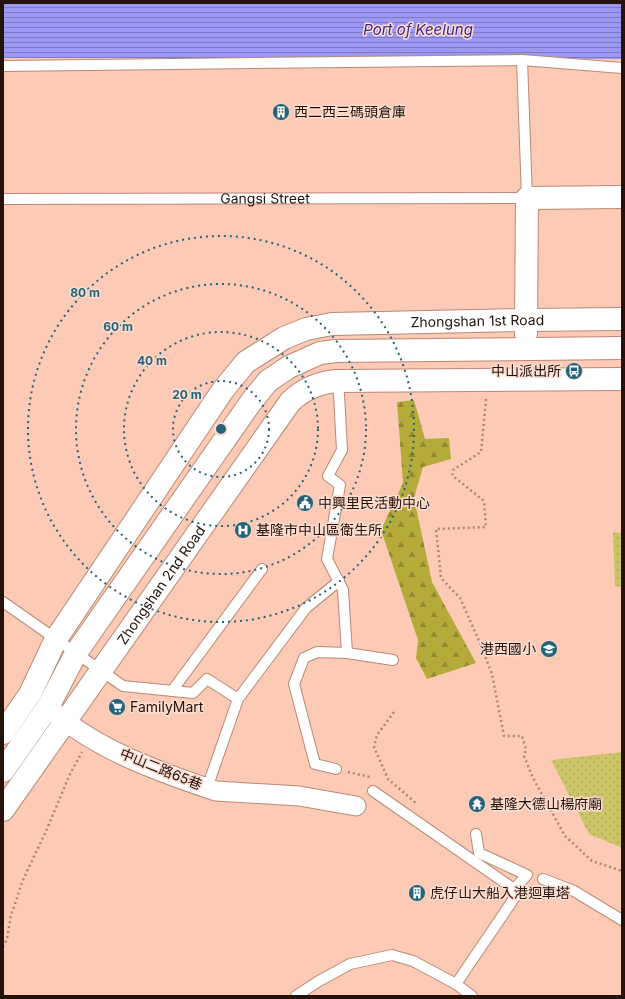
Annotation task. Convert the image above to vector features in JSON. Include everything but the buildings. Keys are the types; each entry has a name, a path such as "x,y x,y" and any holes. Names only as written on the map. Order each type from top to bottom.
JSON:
{"street":[{"name":"Gangsi Street","path":"527,198 622,197"},
{"path":"525,379 527,198"},
{"name":"Zhongshan 1st Road","path":"56,639 223,390 246,362 284,338 306,329 332,324 622,319"},
{"name":"Zhongshan 1st Road","path":"76,653 250,402 268,381 289,367 320,353 336,351 622,348"},
{"path":"336,381 622,379"},
{"name":"Zhongshan 2nd Road","path":"3,810 290,402 302,391 312,386 336,381"},
{"path":"3,733 30,694 56,639"},
{"path":"3,771 48,707 76,653"},
{"name":"中山二路65巷","path":"30,694 65,722 89,738 153,769 207,788 216,791 299,796 356,806"}],"lane":[{"path":"3,66 522,60 622,68"},
{"path":"522,60 527,198"},
{"name":"Gangsi Street","path":"3,199 527,198"},
{"path":"336,381 339,394 342,450 328,476 340,485 327,559 343,590 347,653"},
{"path":"172,691 262,569"},
{"path":"207,788 238,699 306,608 339,581"},
{"path":"3,602 123,686 193,693 207,680 238,699"},
{"path":"336,769 315,764 294,684 304,658 317,652 347,653 393,660"},
{"path":"373,791 514,889 515,897 456,984"},
{"path":"476,834 479,853 527,875 514,889"},
{"path":"544,879 574,891 622,920"},
{"path":"296,996 350,964 392,955 413,961 456,984 472,996"}],"path":[{"path":"488,380 481,452 453,470 452,474 484,501 486,527 436,529 441,578 460,598 480,643 492,674 504,736 522,736 526,749 524,756 533,778 565,836 592,860 622,871"},
{"path":"394,712 377,735 374,747 388,779 417,804 410,816"},
{"path":"3,947 7,939 11,915 25,875 47,829 70,774 89,738"},
{"path":"336,769 376,779"}],"green space":[{"path":"414,400 425,439 449,438 451,459 423,467 414,498 432,582 476,663 427,679 416,658 418,640 381,530 403,483 397,402"}],"shaded area":[{"path":"613,532 622,533 622,587 615,586"},
{"path":"622,752 622,848 589,834 551,760"}],"water":[{"name":"Port of Keelung","path":"3,3 622,3 622,59 3,58"}],"pier":[{"path":"3,58 622,59 622,61 3,60"}],"place":[{"name":"西二西三碼頭倉庫","path":"281,112"},
{"name":"中山派出所","path":"574,371"},
{"name":"中興里民活動中心","path":"305,503"},
{"name":"基隆市中山區衛生所","path":"243,530"},
{"name":"港西國小","path":"549,649"},
{"name":"FamilyMart","path":"117,707"},
{"name":"基隆大德山楊府廟","path":"477,804"},
{"name":"虎仔山大船入港迴車塔","path":"417,893"}]}
